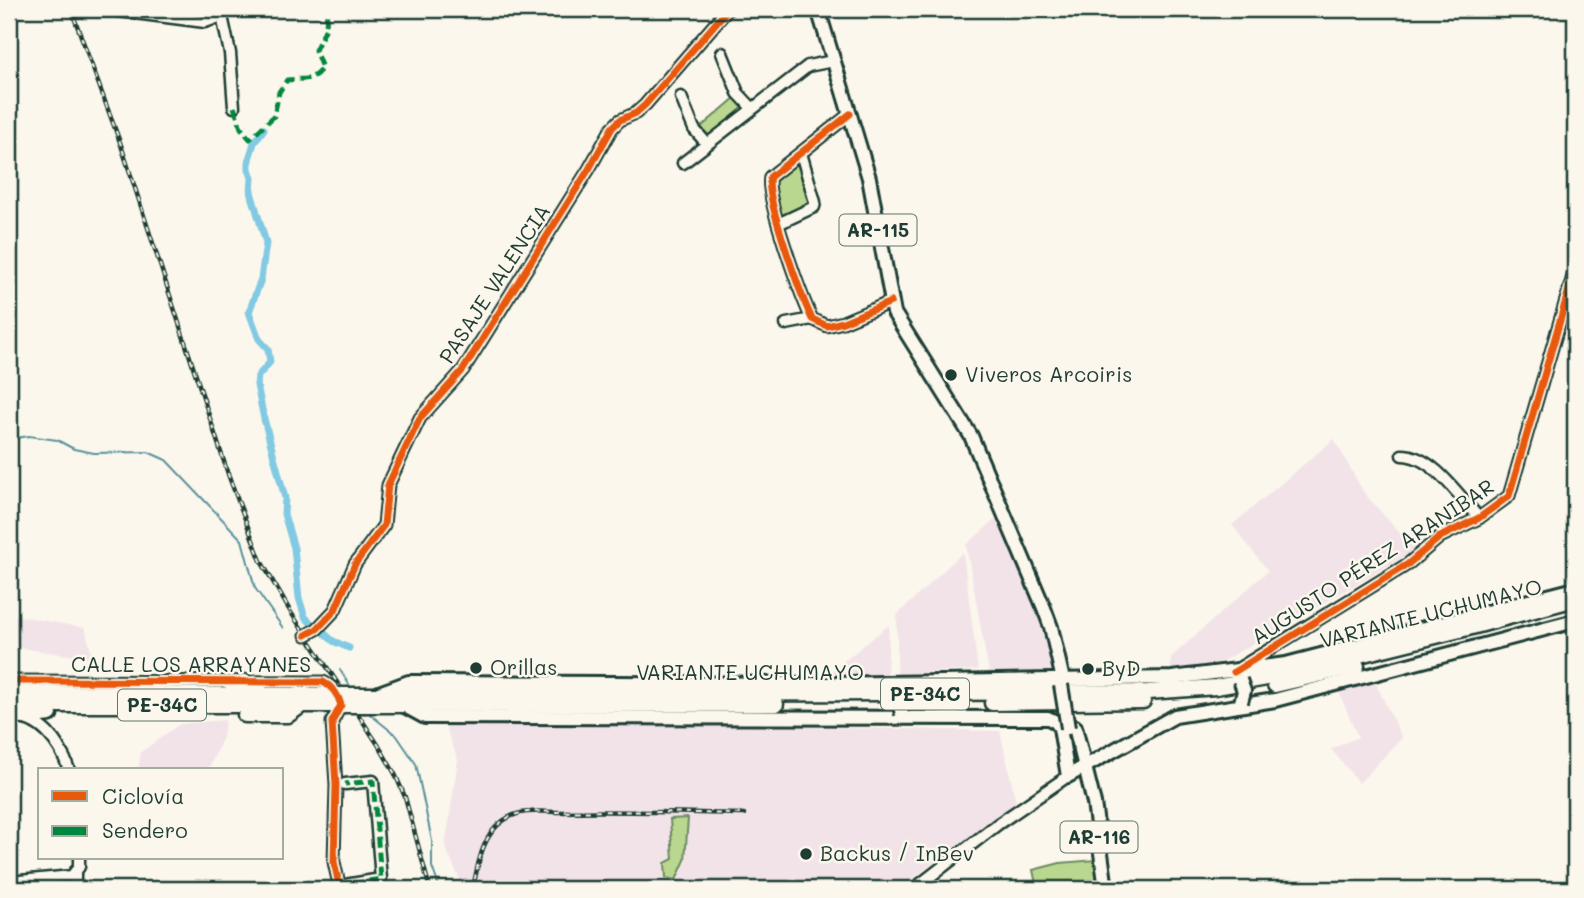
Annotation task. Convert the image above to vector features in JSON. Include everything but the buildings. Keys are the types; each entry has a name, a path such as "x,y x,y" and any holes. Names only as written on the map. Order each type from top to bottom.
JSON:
{"highway":[{"name":"VARIANTE UCHUMAYO","path":"9,694 229,694 368,698 1148,692 1216,687 1267,678 1575,599"},
{"name":"VARIANTE UCHUMAYO","path":"368,698 403,705 1151,701 1217,695 1291,682 1575,609"},
{"path":"229,694 244,682 264,695"},
{"name":"VARIANTE UCHUMAYO","path":"9,705 314,697"},
{"path":"16,717 37,714 288,715 314,697"},
{"path":"9,705 16,717"},
{"path":"16,717 37,706 45,705"}],"main road":[{"name":"AR-115","path":"818,9 869,178 891,302 899,323 971,436 1044,608 1064,683"},
{"name":"VARIANTE UCHUMAYO","path":"368,698 409,682 905,686 1237,676 1575,589"},
{"path":"1077,771 1175,716 1288,696 1575,621"},
{"path":"1237,676 1244,691 1239,705"},
{"name":"AR-116","path":"1064,683 1077,771 1089,785 1097,819 1106,889"},
{"path":"905,686 899,702 905,717"},
{"name":"VARIANTE UCHUMAYO","path":"403,705 425,717 905,717 1052,720 1060,728 1077,771"}],"street":[{"path":"103,9 205,22 224,13 234,107"},
{"name":"PASAJE VALENCIA","path":"306,635 317,629 335,610 355,564 384,525 388,485 420,418 463,370 612,128 645,105 728,9"},
{"path":"722,53 738,93 752,108"},
{"path":"683,163 807,66 833,61"},
{"path":"681,97 694,128 707,144"},
{"path":"812,319 778,225 768,181 850,114"},
{"path":"778,225 814,207 815,202 801,153"},
{"name":"AUGUSTO PÉREZ ARANIBAR","path":"1237,676 1408,564 1440,537 1479,518 1506,500 1512,492 1575,269"},
{"path":"786,324 812,319 827,326 891,302"},
{"path":"1402,455 1411,455 1428,463 1479,518"},
{"name":"CALLE LOS ARRAYANES","path":"9,681 244,682 314,697 334,690 341,705 332,722 334,862 339,887"},
{"path":"16,717 38,724 58,745 68,768"},
{"path":"914,889 998,824 1077,771"},
{"path":"339,887 381,879 373,781 345,784"},
{"path":"9,882 72,876 79,867 79,860"},
{"path":"75,872 75,889"}],"shaded area":[{"path":"1334,439 1364,493 1415,550 1216,665 1171,670 1171,657 1268,571 1232,525"},
{"path":"996,519 1045,618 1055,671 989,673 966,545"},
{"path":"963,552 978,670 897,674 897,615"},
{"path":"9,614 85,628 93,659 9,646"},
{"path":"889,625 887,674 824,677"},
{"path":"1374,680 1402,738 1359,783 1331,749 1358,737 1338,690"},
{"path":"225,720 223,737 209,768 138,768 141,752 180,724"},
{"path":"547,722 1000,731 1016,802 899,889 464,889 445,847 458,760 444,723"}],"green space":[{"path":"736,97 746,108 708,139 700,128"},
{"path":"797,162 801,163 811,206 781,219 771,182"},
{"path":"688,818 685,860 676,880 666,878 665,863 673,859 670,819"},
{"path":"1096,860 1101,889 1037,889 1033,870 1060,863"}],"waterway":[{"path":"264,129 254,143 249,159 251,192 266,243 261,279 249,312 259,339 268,349 270,362 258,376 257,385 285,498 284,514 294,548 299,598 305,617 313,625"},
{"path":"9,439 29,436 57,440 74,449 94,453 148,452 166,460 242,540 255,588 283,628"},
{"path":"322,631 333,641 349,648"},
{"path":"340,670 352,689"},
{"path":"366,711 397,736 416,764 432,841 432,867 440,889"}],"railway":[{"path":"71,9 121,145 229,477 261,561 395,774 405,797 430,889"},
{"path":"473,889 480,856 490,835 497,826 517,814 606,811 744,814"}],"marked path":[{"path":"234,107 241,128 250,139 274,116 279,92 287,80 306,79 318,73 322,68 315,50 326,28 327,9"},
{"path":"339,886 381,879 373,781 345,784"}],"cycle path":[{"path":"306,635 317,629 335,610 355,564 384,525 388,485 420,418 463,370 612,128 645,105 728,9"},
{"path":"850,114 770,177 773,204 793,270 812,319 827,326 891,302"},
{"path":"1234,672 1408,564 1440,537 1479,518 1509,496 1575,269"},
{"path":"9,681 327,684 335,691 341,705 332,722 336,785 334,862 340,889"}],"place":[{"name":"Viveros Arcoiris","path":"951,375"},
{"name":"Orillas","path":"476,668"},
{"name":"ByD","path":"1088,669"},
{"name":"Backus / InBev","path":"806,854"}]}
